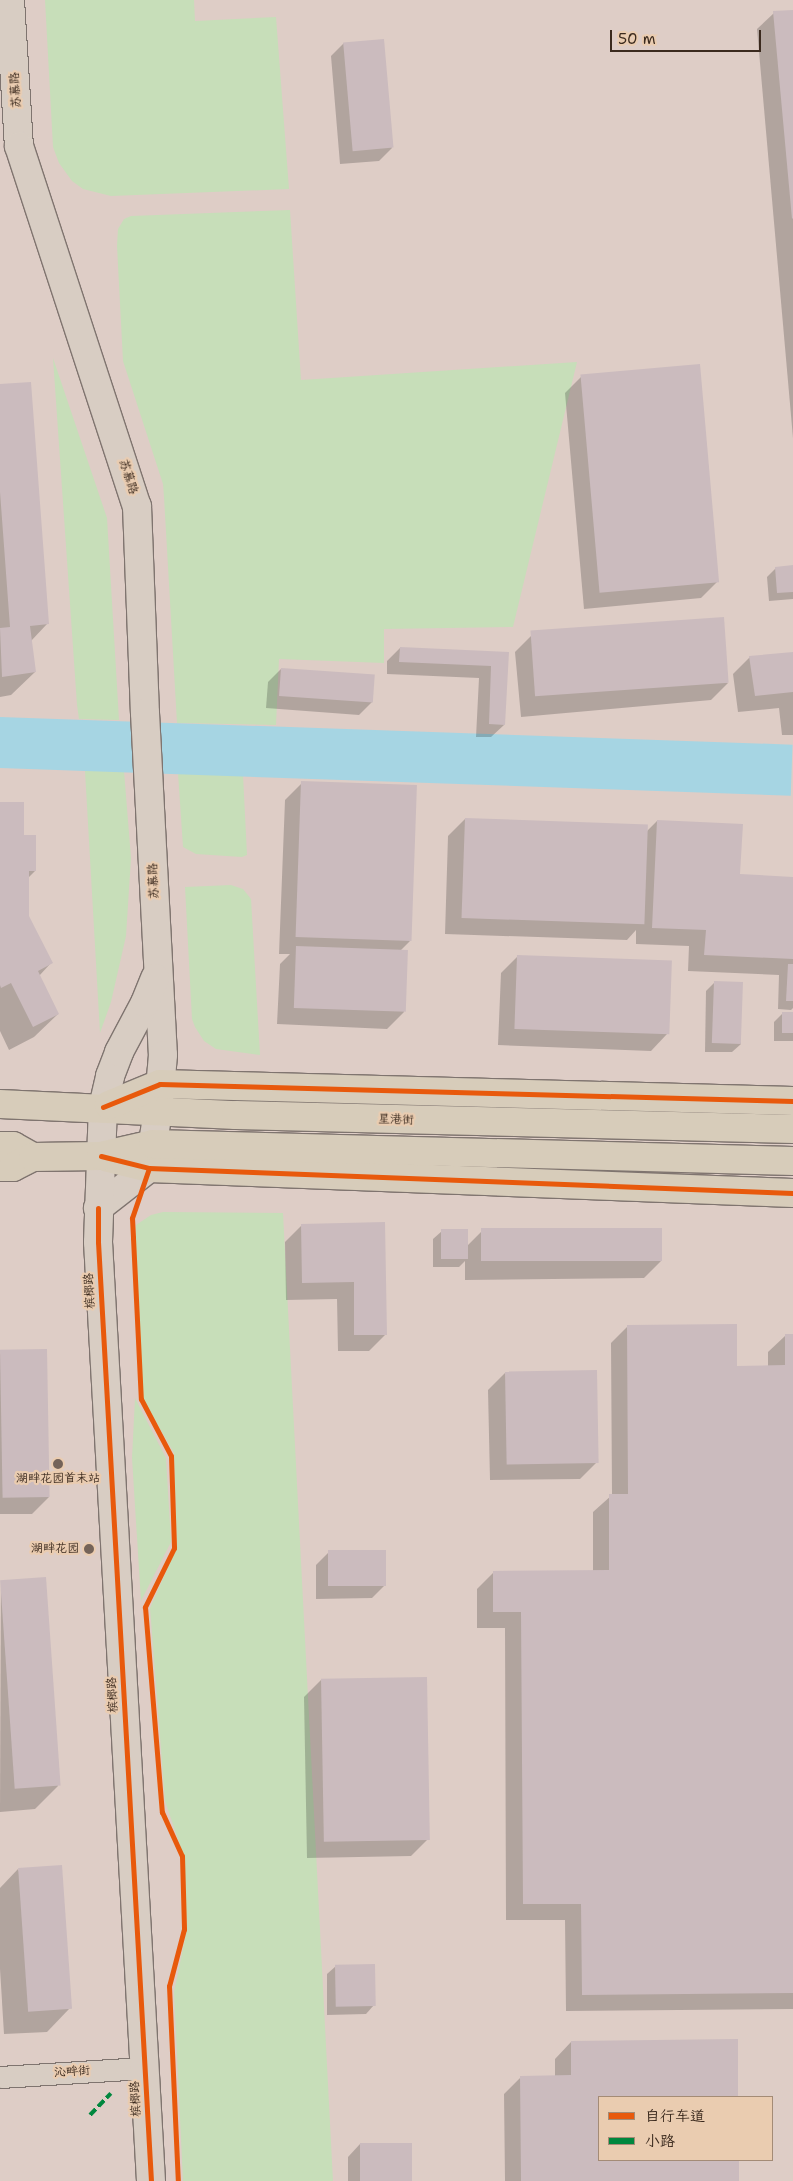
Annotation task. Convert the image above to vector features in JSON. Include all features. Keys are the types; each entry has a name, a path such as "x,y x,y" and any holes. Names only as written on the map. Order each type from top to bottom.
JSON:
{"main road":[{"name":"苏慕路","path":"10,0 20,146 137,506 148,779 163,1055 151,1156"},
{"name":"苏慕路","path":"98,1208 102,1107 110,1076 119,1052 145,1003 158,970"},
{"path":"0,1104 102,1107 159,1098 793,1101"},
{"name":"星港街","path":"159,1098 462,1122 793,1129"},
{"path":"0,1146 13,1146 33,1157"},
{"path":"0,1167 13,1167 33,1157 460,1153 793,1161"},
{"path":"98,1208 151,1156 793,1194"},
{"name":"槟榔路","path":"98,1208 98,1242 151,2181"}],"street":[{"name":"沁畔街","path":"0,2077 144,2068"}],"green space":[{"path":"45,0 194,0 195,21 276,17 289,189 111,196 83,189 72,181 59,163 53,147"},
{"path":"290,210 301,380 577,362 513,627 384,629 384,663 279,659 276,725 177,723 163,484 123,361 117,246 118,229 124,219 131,216"},
{"path":"53,358 107,518 119,720 79,719"},
{"path":"85,771 124,771 131,858 126,936 111,1002 100,1033"},
{"path":"178,773 243,775 247,855 242,857 196,854 183,847"},
{"path":"231,885 243,889 251,899 260,1055 216,1049 204,1041 192,1019 185,887"},
{"path":"163,1212 283,1213 333,2181 183,2181 174,1992 187,1929 183,1854 165,1801 150,1608 177,1547 174,1453 142,1397 135,1272 136,1225 151,1215"},
{"path":"135,1398 166,1458 171,1542 141,1601 132,1458"}],"water":[{"path":"0,717 793,745 791,796 0,768"}],"building":[{"path":"793,10 793,218 792,219 773,11"},
{"path":"384,39 393,148 353,151 343,43"},
{"path":"700,364 719,582 600,593 580,374"},
{"path":"31,382 49,624 30,626 36,672 2,677 0,628 10,627 0,492 0,384"},
{"path":"793,565 793,592 777,593 775,567"},
{"path":"724,617 729,683 535,696 530,631"},
{"path":"400,647 509,652 505,725 489,724 491,666 399,662"},
{"path":"793,652 793,692 755,696 749,656"},
{"path":"281,668 375,675 373,702 279,696"},
{"path":"301,781 417,785 411,941 296,937"},
{"path":"0,802 24,802 24,835 36,835 36,871 29,871 29,916 53,963 38,971 59,1014 33,1027 11,983 1,988 0,985"},
{"path":"465,818 648,824 644,924 462,918"},
{"path":"657,820 743,824 740,874 793,877 793,959 704,955 706,930 652,928"},
{"path":"296,946 408,950 406,1012 294,1008"},
{"path":"517,955 672,960 669,1034 514,1029"},
{"path":"788,964 793,964 793,1001 786,1001"},
{"path":"714,981 743,982 741,1044 712,1043"},
{"path":"782,1012 793,1012 793,1033 782,1033"},
{"path":"385,1222 387,1335 354,1335 354,1282 302,1283 301,1224"},
{"path":"481,1228 662,1228 662,1261 481,1261"},
{"path":"441,1229 468,1229 468,1259 441,1259"},
{"path":"737,1324 737,1366 785,1365 785,1334 793,1334 793,1993 582,1995 581,1904 523,1904 521,1612 493,1612 493,1571 609,1570 609,1494 628,1494 627,1325"},
{"path":"47,1349 50,1497 3,1498 0,1350"},
{"path":"597,1370 599,1463 507,1465 505,1372"},
{"path":"328,1550 386,1550 386,1586 328,1586"},
{"path":"46,1577 61,1785 15,1789 0,1580"},
{"path":"427,1677 430,1840 324,1842 321,1679"},
{"path":"62,1865 72,2009 28,2012 18,1868"},
{"path":"375,1964 376,2006 336,2007 335,1965"},
{"path":"738,2039 738,2096 598,2096 598,2161 739,2161 739,2181 521,2181 520,2076 571,2075 571,2041"},
{"path":"360,2143 412,2143 412,2181 360,2181"}],"marked path":[{"path":"90,2115 111,2093"}],"cycle path":[{"path":"103,1107 160,1084 793,1101"},
{"path":"101,1156 149,1168 793,1193"},
{"path":"149,1168 132,1218 141,1399 171,1456 174,1548 145,1607 162,1812 182,1856 184,1929 169,1986 178,2181"},
{"path":"98,1208 98,1242 151,2181"}],"place":[{"name":"湖畔花园首末站","path":"58,1464"},
{"name":"湖畔花园","path":"89,1549"}]}
